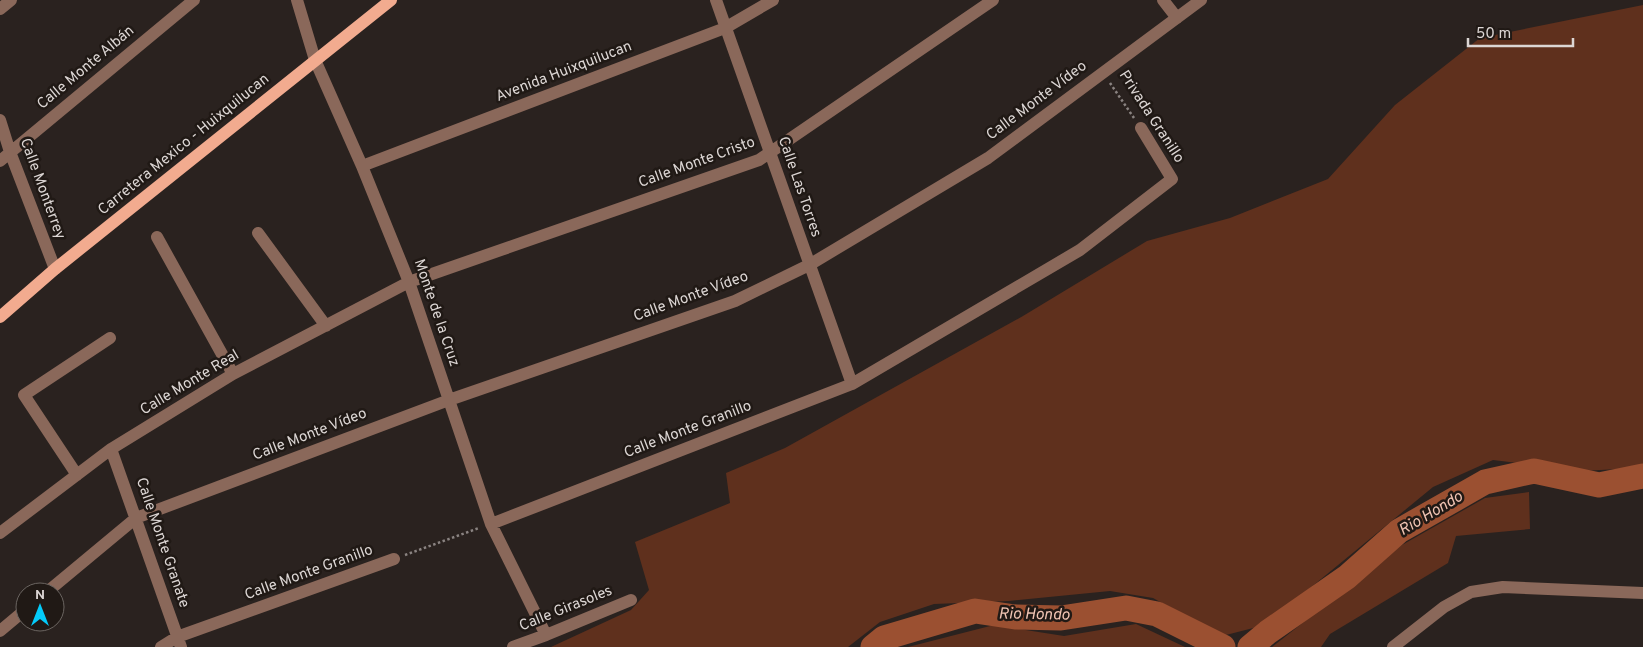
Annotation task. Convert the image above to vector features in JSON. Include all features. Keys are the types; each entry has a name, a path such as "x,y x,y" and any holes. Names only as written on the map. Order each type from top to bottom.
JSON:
{"main road":[{"name":"Carretera Mexico - Huixquilucan","path":"0,317 55,270 391,0"}],"street":[{"path":"0,9 11,0"},
{"name":"Calle Monte Albán","path":"0,161 194,0"},
{"name":"Monte de la Cruz","path":"297,0 315,60 362,166 409,282 491,524 546,636"},
{"name":"Calle Las Torres","path":"716,0 852,384"},
{"name":"Avenida Huixquilucan","path":"362,166 726,28 773,0"},
{"name":"Calle Monte Cristo","path":"409,282 759,160 993,0"},
{"path":"1163,0 1177,18"},
{"name":"Calle Monte Vídeo","path":"59,582 136,518 449,400 735,301 809,265 988,158 1201,0"},
{"name":"Calle Monterrey","path":"0,120 10,152 55,270"},
{"name":"Privada Granillo","path":"1141,128 1172,179"},
{"name":"Calle Monte Granillo","path":"491,524 852,384 1080,250 1172,179"},
{"path":"258,233 326,326"},
{"path":"157,237 233,374"},
{"name":"Calle Monte Real","path":"0,533 111,449 233,374 409,282"},
{"path":"77,475 24,396 110,338"},
{"name":"Calle Monte Granate","path":"111,449 179,642"},
{"name":"Calle Monte Granillo","path":"161,647 179,642 394,560"},
{"path":"1393,647 1444,607 1471,592 1503,587 1643,593"},
{"name":"Calle Girasoles","path":"513,647 546,636 631,600"},
{"path":"0,631 15,618"}],"path":[{"name":"Privada Granillo","path":"1103,72 1141,128"},
{"name":"Calle Monte Granillo","path":"394,560 491,524"}],"shaded area":[{"path":"1643,5 1643,464 1637,468 1582,471 1493,460 1433,487 1265,625 1222,636 1153,598 1110,591 1009,601 934,604 880,622 848,647 551,647 631,610 649,590 635,542 730,503 726,473 785,448 1023,316 1147,241 1230,218 1328,179 1395,105 1480,38"},
{"path":"1529,492 1530,529 1456,536 1448,563 1330,634 1321,647 1272,647 1402,545 1485,498"},
{"path":"1136,624 1185,647 908,647 994,625 1064,636"}],"waterway":[{"name":"Rio Hondo","path":"1250,647 1268,632 1347,577 1399,531 1485,482 1534,471 1599,485 1643,476"},
{"name":"Rio Hondo","path":"873,647 884,638 975,611 1015,617 1061,618 1126,608 1157,614 1223,647"}]}
